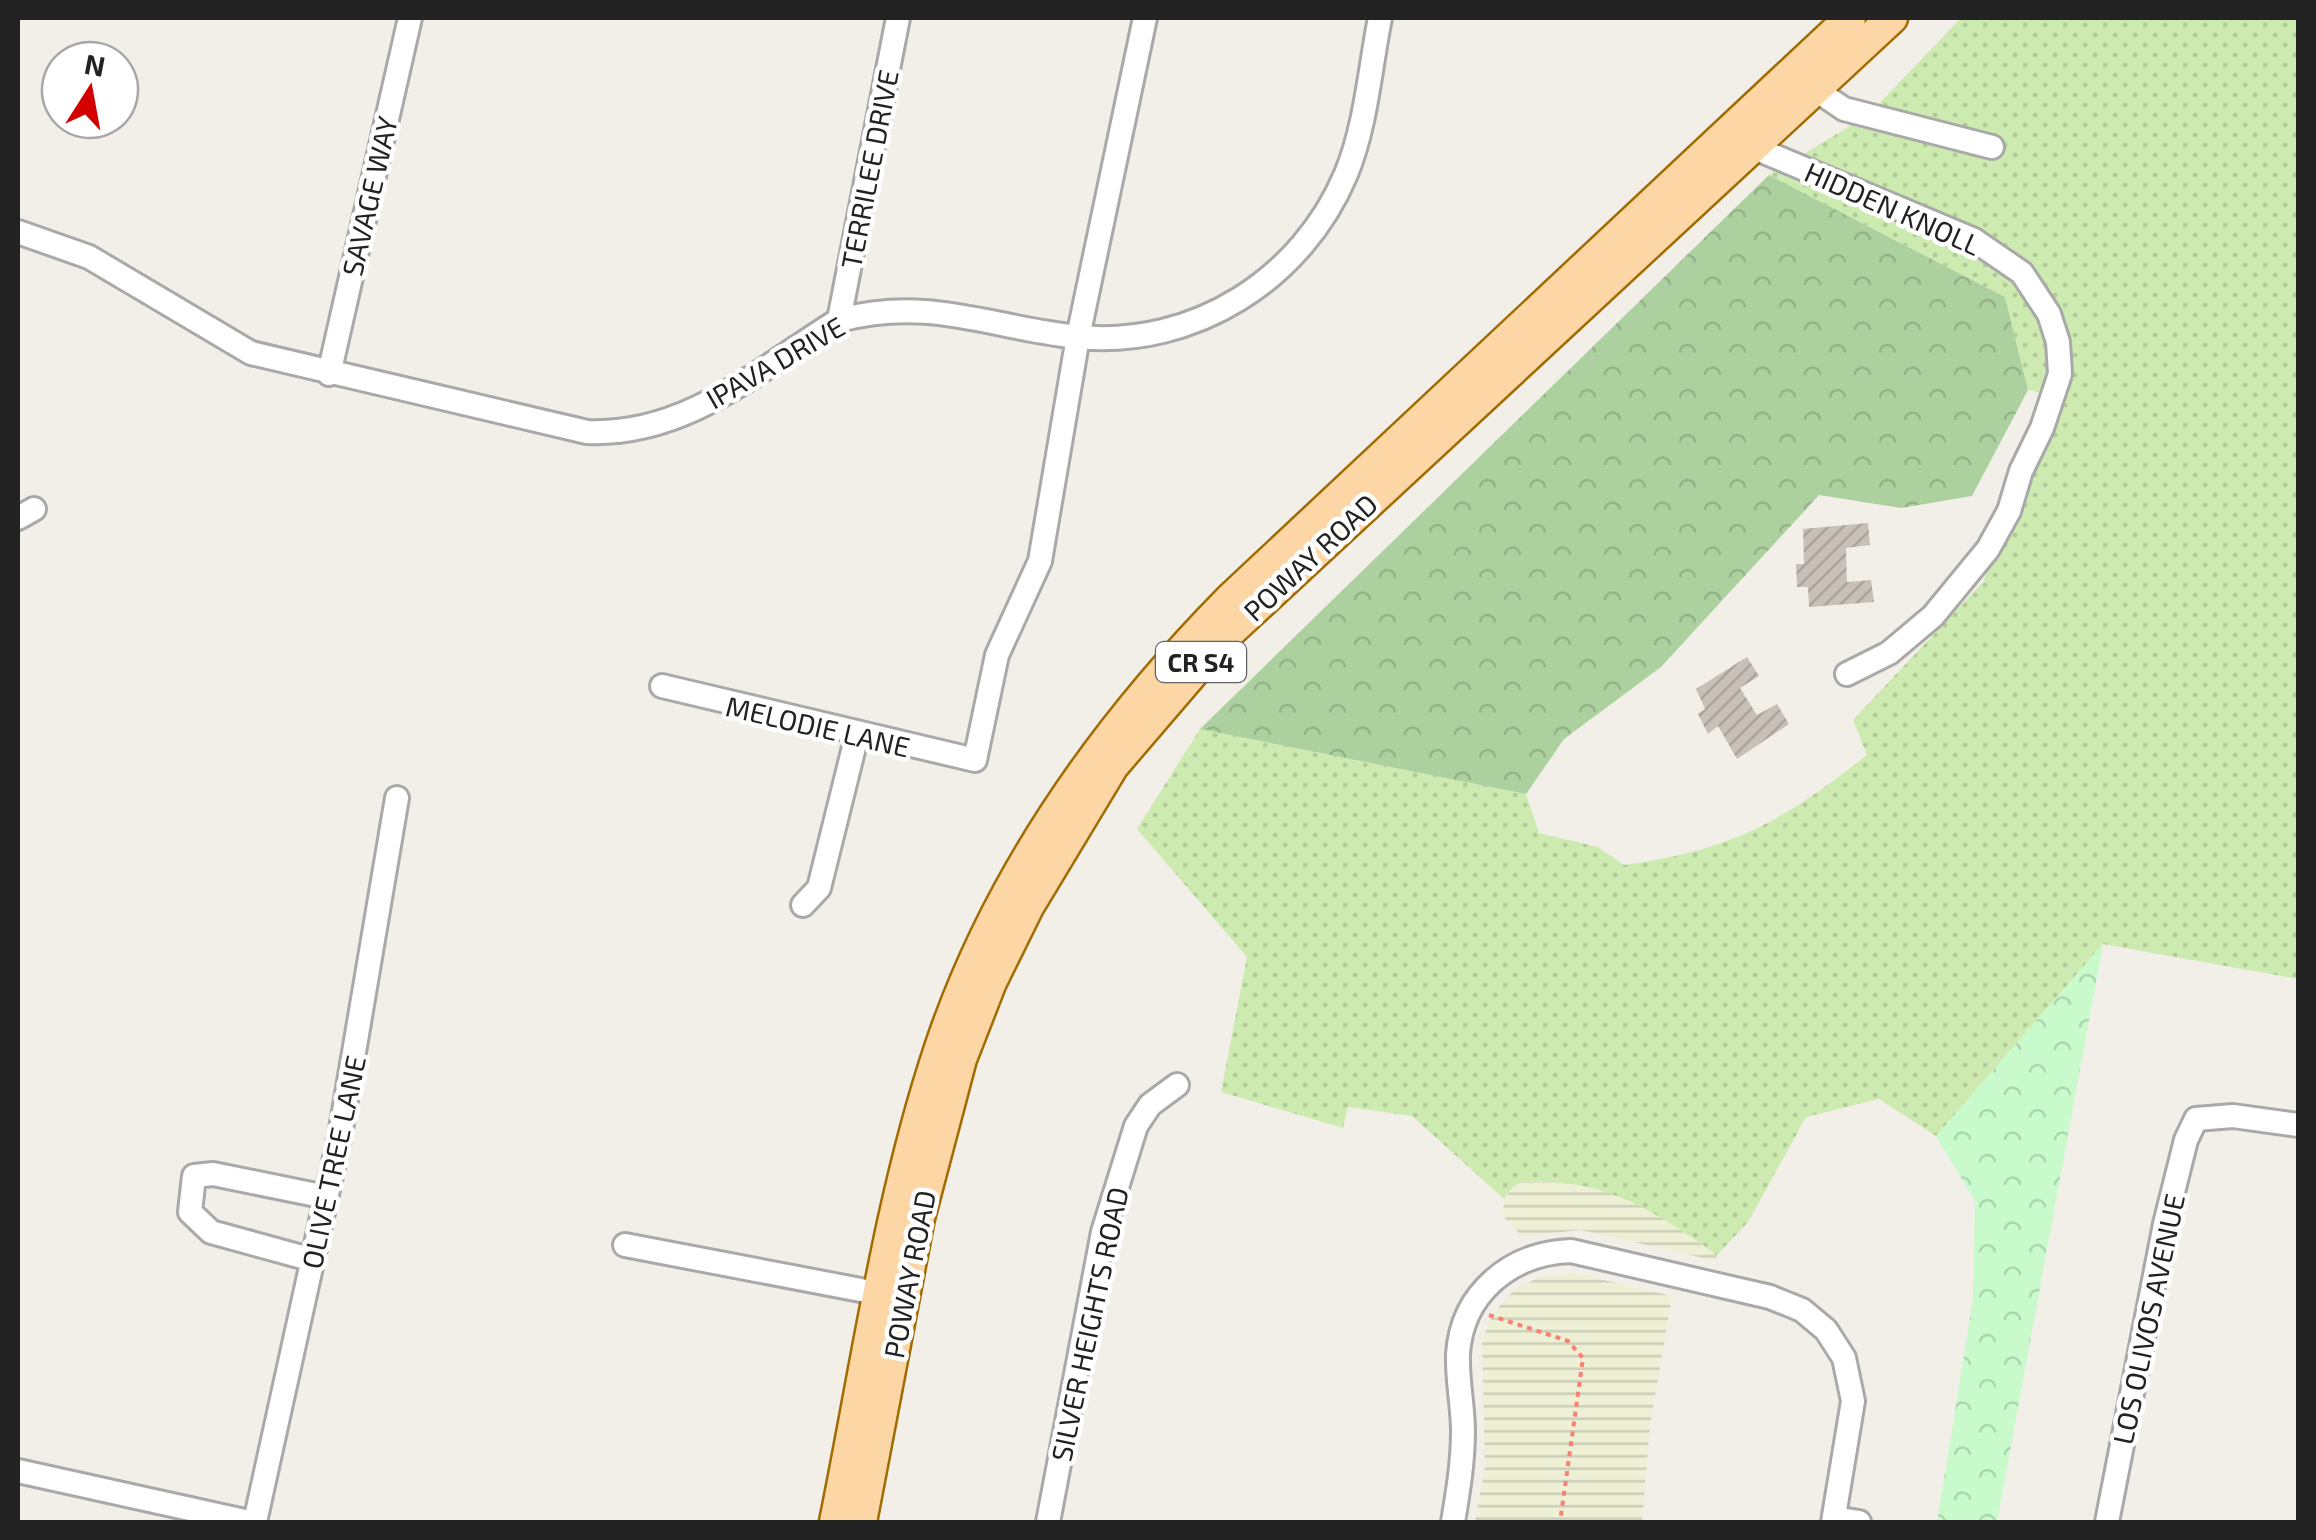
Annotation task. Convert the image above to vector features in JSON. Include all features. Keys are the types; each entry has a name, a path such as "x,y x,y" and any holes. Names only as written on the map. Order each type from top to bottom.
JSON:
{"main road":[{"name":"POWAY ROAD","path":"836,1522 892,1296 942,1120 982,1000 1044,878 1112,766 1221,640 1750,146 1850,18"},
{"name":"POWAY ROAD","path":"860,1522 920,1115 970,971 1057,807 1161,668 1230,599 1803,80 1892,18"}],"street":[{"name":"SAVAGE WAY","path":"328,374 410,18"},
{"name":"TERRILEE DRIVE","path":"839,320 898,18"},
{"path":"1078,337 1145,18"},
{"name":"IPAVA DRIVE","path":"18,232 89,256 252,354 586,432 626,433 682,417 839,320 877,312 933,310 1078,337 1145,336 1180,327 1256,291 1308,238 1346,173 1380,18"},
{"path":"1803,80 1844,109 1992,148"},
{"name":"HIDDEN KNOLL","path":"1750,146 1974,240 2022,273 2049,314 2058,342 2060,374 2042,428 2021,471 2010,511 1988,549 1932,616 1890,653 1847,674"},
{"name":"MELODIE LANE","path":"662,686 975,760 997,655 1040,561 1078,337"},
{"path":"803,906 819,888 857,735"},
{"name":"OLIVE TREE LANE","path":"252,1522 357,1048 397,798"},
{"name":"SILVER HEIGHTS ROAD","path":"1048,1522 1103,1232 1136,1126 1150,1105 1177,1085"},
{"name":"LOS OLIVOS AVENUE","path":"2107,1522 2159,1248 2186,1140 2196,1119 2233,1116 2298,1125"},
{"path":"312,1260 211,1232 190,1212 194,1176 213,1174 326,1197"},
{"path":"625,1245 892,1296"},
{"path":"1453,1522 1462,1449 1458,1358 1470,1309 1492,1281 1516,1264 1556,1252 1588,1254 1770,1297 1802,1310 1826,1330 1844,1358 1854,1402 1834,1520 1859,1522"},
{"path":"18,1472 252,1522"}],"path":[{"path":"1470,1309 1559,1337 1584,1358 1560,1522"}],"green space":[{"path":"1961,18 2298,18 2298,979 2103,944 1936,1136 1879,1099 1806,1117 1748,1222 1717,1255 1638,1205 1596,1189 1528,1181 1513,1187 1504,1199 1412,1116 1348,1107 1343,1128 1221,1092 1247,957 1137,829 1200,729 1526,794 1539,833 1598,847 1624,865 1696,851 1754,830 1808,798 1867,755 1853,720 1984,581 1997,533 2033,478 2063,397 2028,390 2005,297 1769,175 1868,115"},
{"path":"1769,175 2005,297 2028,390 1972,496 1901,508 1819,495 1661,667 1564,739 1526,794 1200,729"},
{"path":"2103,944 1997,1522 1937,1522 1973,1300 1975,1201 1936,1136"},
{"path":"1521,1181 1569,1183 1617,1194 1657,1213 1717,1255 1716,1261 1581,1230 1522,1236 1501,1214 1511,1185"},
{"path":"1574,1273 1672,1296 1650,1426 1642,1522 1475,1522 1485,1467 1482,1340 1493,1314 1515,1289 1540,1277"}],"building":[{"path":"1868,523 1870,545 1846,548 1847,582 1871,580 1874,602 1809,607 1808,587 1797,587 1796,564 1804,564 1803,529"},
{"path":"1747,657 1759,676 1740,688 1757,715 1777,704 1789,724 1737,759 1718,726 1708,734 1698,714 1705,709 1696,689"}]}
